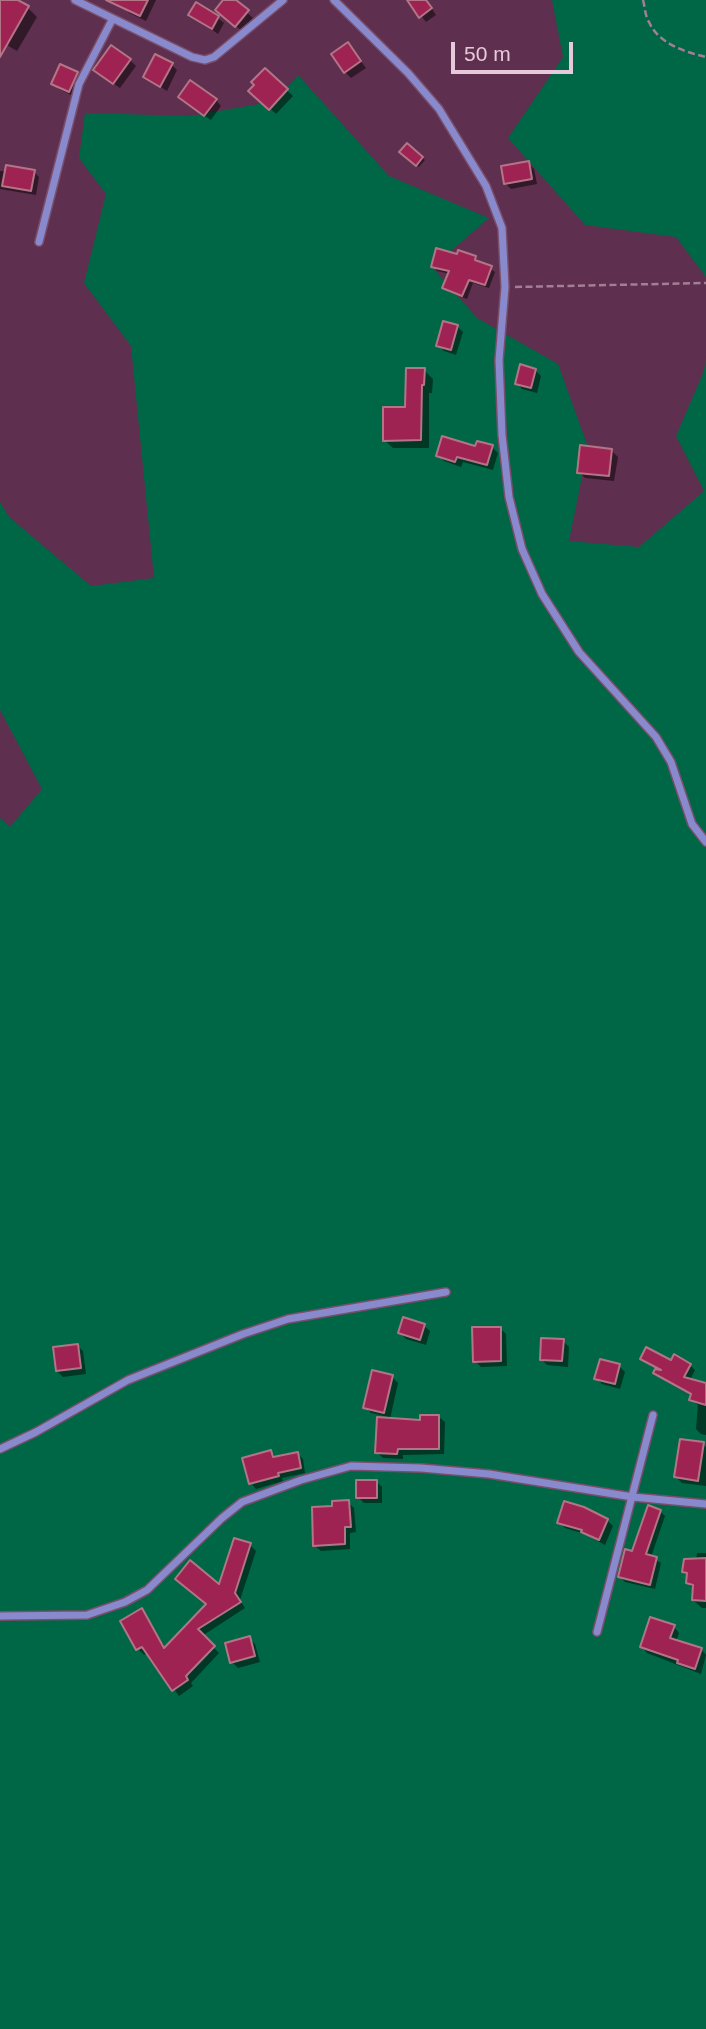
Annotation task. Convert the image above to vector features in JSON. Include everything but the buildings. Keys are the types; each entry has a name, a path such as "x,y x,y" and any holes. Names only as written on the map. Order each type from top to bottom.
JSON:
{"street":[{"path":"75,0 192,57 205,60 214,57 283,0"},
{"path":"334,0 408,73 439,109 486,186 502,228 505,287 499,360 502,435 509,497 522,549 542,594 579,652 656,737 671,762 692,824 706,842"},
{"path":"39,242 79,84 112,20"},
{"path":"0,1450 128,1380 243,1334 288,1319 446,1292"},
{"path":"597,1632 653,1415"},
{"path":"0,1616 87,1615 125,1602 147,1590 242,1502 301,1480 351,1466 489,1474 633,1497 706,1504"}],"path":[{"path":"643,0 649,23 660,36 675,47 706,57"},
{"path":"505,287 706,283"}],"green space":[{"path":"552,0 706,0 706,277 676,237 585,225 508,138 563,57"},
{"path":"298,75 389,176 489,218 432,267 477,318 558,364 588,447 569,541 639,547 704,491 676,436 704,371 706,357 706,2029 0,2029 0,818 10,827 42,789 0,710 0,502 9,517 91,586 154,578 131,346 84,283 106,194 79,158 85,113 190,116 276,101"}]}
